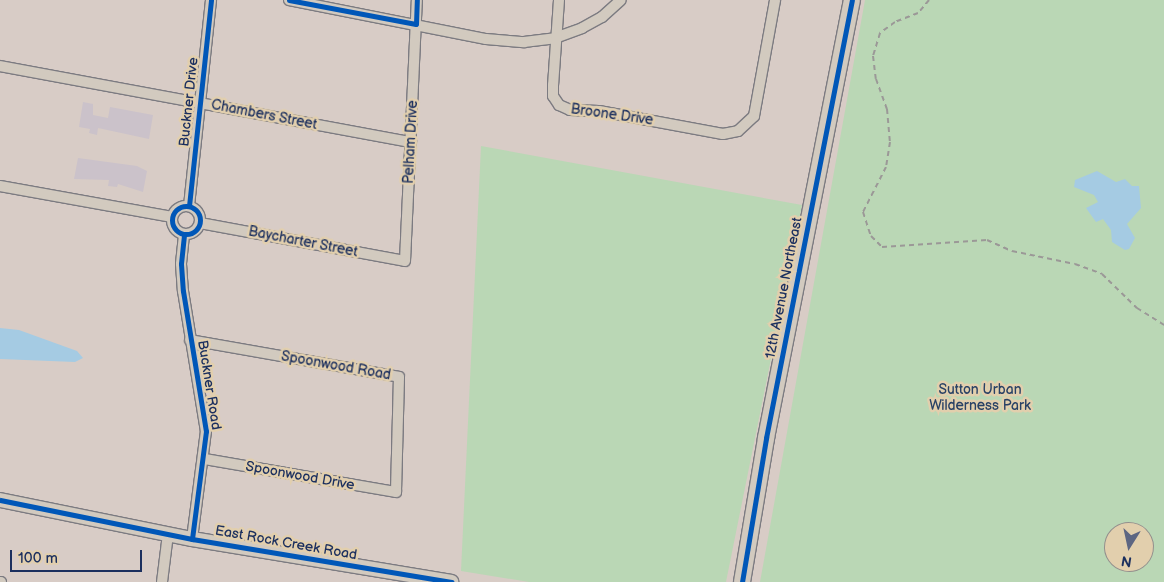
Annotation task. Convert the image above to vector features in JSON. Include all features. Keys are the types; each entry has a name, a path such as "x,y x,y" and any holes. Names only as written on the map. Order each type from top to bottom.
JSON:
{"main road":[{"name":"12th Avenue Northeast","path":"742,582 766,438 852,0"}],"street":[{"name":"Buckner Drive","path":"189,206 211,0"},
{"path":"289,0 509,42 554,38 592,23 621,0"},
{"name":"Pelham Drive","path":"405,261 417,0"},
{"name":"Broone Drive","path":"559,0 554,38 553,96 562,108 733,133 743,128 754,116 775,0"},
{"name":"Chambers Street","path":"0,66 411,142"},
{"path":"0,186 172,217"},
{"path":"189,206 198,213 200,223 195,232 184,235 175,230 172,217 178,208 189,206"},
{"name":"Baycharter Street","path":"200,223 405,261"},
{"name":"Buckner Road","path":"184,235 181,264 190,340 206,431 204,458 192,538"},
{"name":"Spoonwood Road","path":"190,340 399,377 396,492"},
{"name":"Spoonwood Drive","path":"204,458 396,492"},
{"name":"East Rock Creek Road","path":"0,500 168,534 451,582"},
{"path":"162,582 168,534"}],"path":[{"path":"929,0 918,13 896,22 880,33 873,56 876,79 887,109 890,142 886,167 863,212 871,236 882,247 987,240 1012,251 1075,264 1102,274 1137,308 1164,325"}],"green space":[{"name":"Sutton Urban Wilderness Park","path":"865,0 1164,0 1164,582 760,582"},
{"path":"481,146 802,205 726,582 529,582 461,571"}],"water":[{"path":"1097,171 1116,182 1125,179 1132,186 1139,186 1141,208 1127,224 1135,238 1129,249 1125,250 1112,242 1111,230 1103,219 1096,222 1086,208 1098,202 1094,195 1074,187 1075,180"},
{"path":"0,328 19,330 77,351 83,358 75,362 0,359"}],"building":[{"path":"83,102 93,104 93,115 108,118 110,107 153,115 149,139 98,128 97,135 89,133 90,129 79,127"},
{"path":"78,158 137,166 147,171 143,192 118,184 117,187 108,186 109,180 74,179"}],"cycle path":[{"path":"189,206 211,0"},
{"path":"289,0 416,24 417,0"},
{"path":"742,582 766,438 852,0"},
{"path":"186,206 196,210 200,220 196,230 186,234 176,230 172,220 176,210 186,206"},
{"path":"184,235 181,264 183,291 206,431 192,539"},
{"path":"0,500 192,539 451,582"}]}
